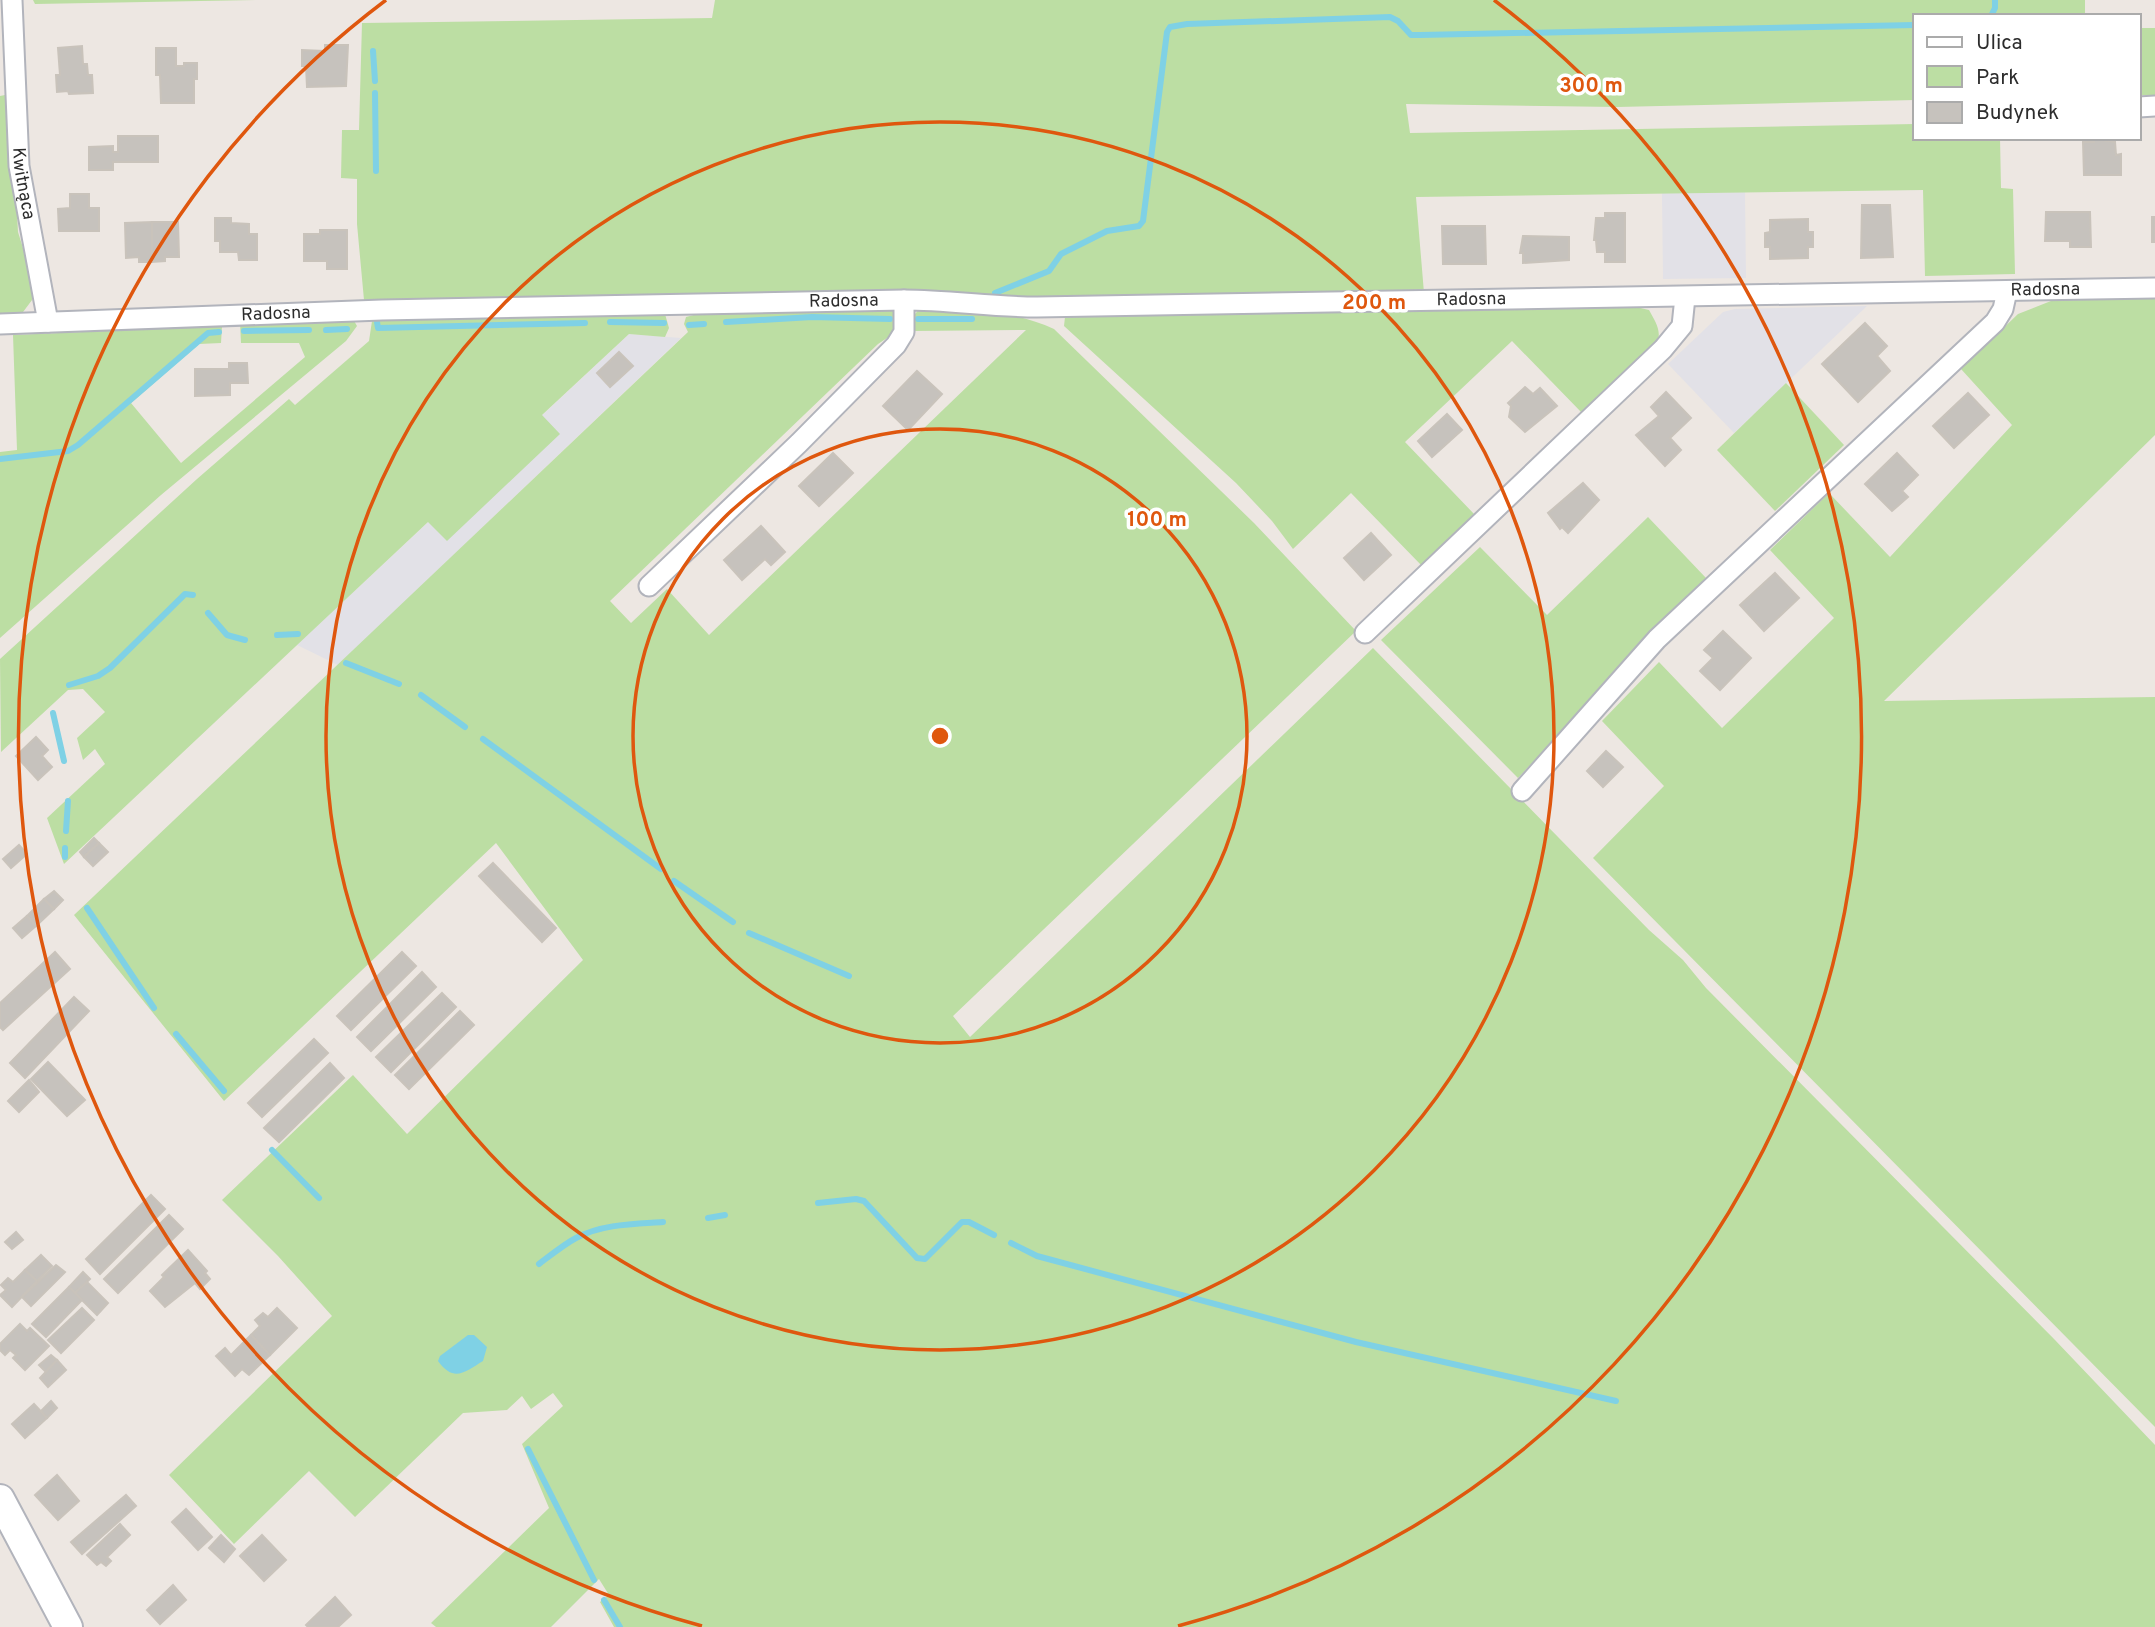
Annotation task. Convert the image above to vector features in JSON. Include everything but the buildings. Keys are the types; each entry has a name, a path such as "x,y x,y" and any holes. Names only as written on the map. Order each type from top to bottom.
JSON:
{"street":[{"name":"Kwitnąca","path":"12,0 19,166 48,322"},
{"name":"Radosna","path":"0,324 382,310 904,300 958,301 997,307 1037,307 2155,288"},
{"path":"1522,791 1657,639 1995,322 2003,309 2007,291"},
{"path":"1365,633 1663,349 1682,326 1685,297"},
{"path":"649,586 799,443 896,345 904,332 904,300"},
{"path":"0,1499 68,1627"}],"shaded area":[{"path":"1745,192 1746,278 1663,279 1662,193"},
{"path":"1867,306 1734,433 1668,364 1723,312 1735,309"},
{"path":"629,334 681,338 338,665 297,645"}],"green space":[{"path":"33,0 258,0 35,4"},
{"path":"715,0 2085,0 2085,14 1913,14 1913,100 1617,107 1406,104 1410,133 1913,124 1913,140 2000,140 2001,188 2013,189 2015,274 1925,276 1923,190 1416,197 1424,293 1009,299 968,296 947,291 898,291 364,300 357,224 357,179 341,178 342,130 359,130 362,23 712,18"},
{"path":"2141,28 2155,28 2155,95 2141,95"},
{"path":"10,94 18,232 32,277 32,300 23,312 13,316 0,316 0,96"},
{"path":"2155,296 2155,435 1884,701 2155,697 2155,1427 1593,858 1664,786 1602,721 1659,662 1722,728 1834,618 1770,550 1829,493 1890,557 2012,425 1961,369 2018,314 2056,299"},
{"path":"922,306 1006,314 1054,329 1254,523 1356,631 953,1016 970,1037 1373,648 1649,930 1683,960 1706,988 2055,1340 2155,1445 2155,1627 614,1627 600,1602 609,1595 599,1579 551,1627 436,1627 431,1623 549,1508 522,1444 563,1406 553,1393 531,1409 522,1396 507,1410 463,1413 355,1517 309,1471 234,1544 169,1475 332,1316 278,1256 222,1200 353,1075 407,1134 583,960 496,843 224,1101 74,915 688,332 684,324 686,317 709,311 893,307 898,317 896,332 878,344 610,601 631,623 667,589 709,635 1026,330 913,331 915,314"},
{"path":"1636,307 1649,310 1658,329 1658,341 1582,413 1512,341 1405,442 1475,515 1422,566 1351,493 1293,549 1272,521 1236,483 1064,326 1065,317 1100,314"},
{"path":"665,314 669,328 665,337 629,334 542,415 560,434 447,541 428,522 64,864 47,818 105,764 95,749 83,760 77,738 105,712 83,689 68,690 1,752 0,659 289,399 295,405 369,341 372,321 382,317"},
{"path":"353,319 357,326 346,341 161,495 0,638 0,452 17,450 13,335 222,326 221,343 199,344 131,403 181,463 305,357 299,343 241,343 240,322"},
{"path":"1786,383 1844,445 1775,511 1717,450"},
{"path":"1648,517 1706,578 1518,778 1381,640 1480,547 1547,615"}],"water":[{"path":"468,1335 474,1335 487,1347 483,1361 460,1373 449,1372 438,1361 440,1356"}],"waterway":[{"path":"1992,14 1995,0"},
{"path":"995,293 1049,271 1061,254 1107,231 1139,226 1143,221 1167,32 1170,27 1187,24 1390,17 1398,21 1411,35 1913,25"},
{"path":"373,51 375,81"},
{"path":"375,93 376,171"},
{"path":"726,322 812,317 890,319"},
{"path":"918,319 972,319"},
{"path":"377,322 378,328 585,323"},
{"path":"610,322 664,323"},
{"path":"689,325 704,324"},
{"path":"326,330 347,329"},
{"path":"244,331 309,330"},
{"path":"0,459 68,451 208,333 219,332"},
{"path":"69,685 98,676 110,668 185,594 193,595"},
{"path":"208,613 227,635 245,640"},
{"path":"277,635 298,634"},
{"path":"346,663 399,684"},
{"path":"421,695 465,727"},
{"path":"53,713 64,761"},
{"path":"483,739 661,869"},
{"path":"66,831 68,801"},
{"path":"65,848 65,857"},
{"path":"674,881 733,922"},
{"path":"87,908 154,1008"},
{"path":"749,933 849,976"},
{"path":"176,1034 224,1091"},
{"path":"272,1150 319,1198"},
{"path":"818,1203 856,1199 864,1201 917,1258 925,1259 962,1222 969,1222 994,1235"},
{"path":"708,1218 725,1215"},
{"path":"539,1264 586,1233 618,1226 663,1222"},
{"path":"1011,1243 1037,1256 1356,1342 1616,1401"},
{"path":"528,1449 594,1580"},
{"path":"604,1600 620,1627"}]}
